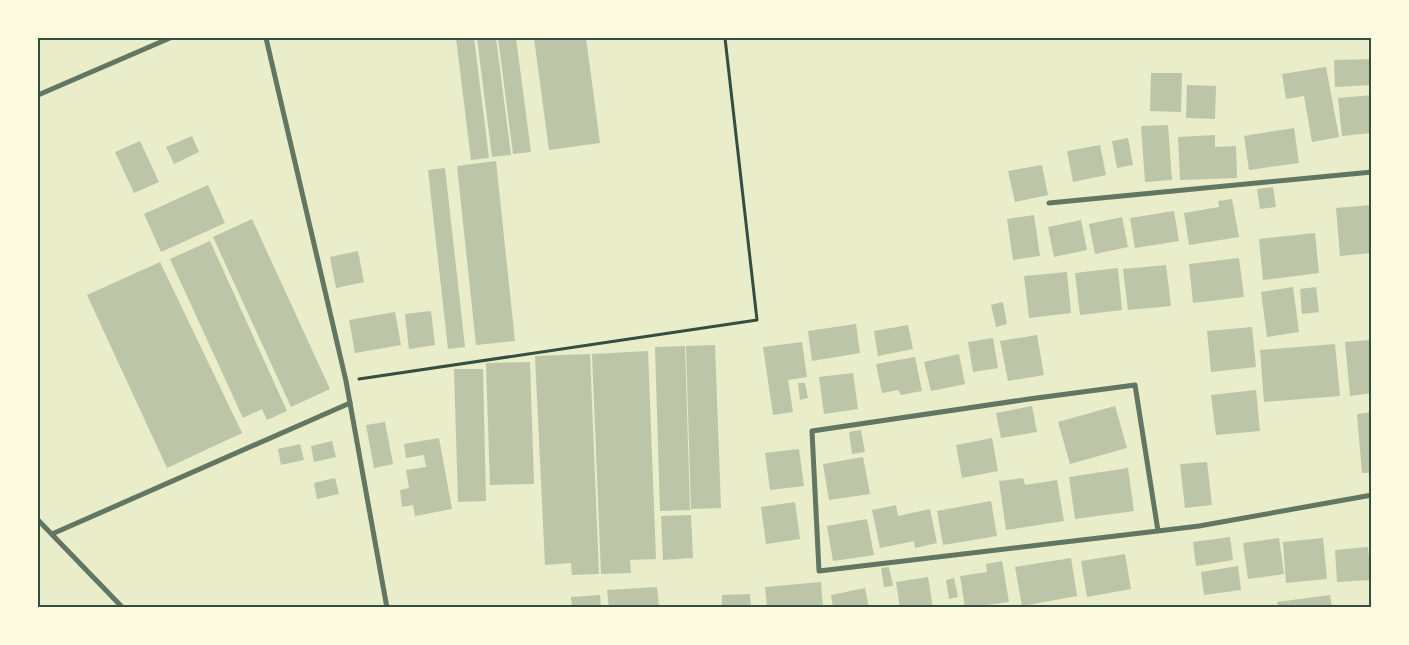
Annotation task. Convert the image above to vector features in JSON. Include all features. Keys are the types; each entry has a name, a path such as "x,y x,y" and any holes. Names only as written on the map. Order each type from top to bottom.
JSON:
{"street":[{"path":"38,95 170,38"},
{"path":"266,38 346,381 387,608"},
{"path":"1049,203 1372,172"},
{"path":"1158,531 1135,385 1029,398 812,431 819,572 1158,531 1199,526 1372,495"},
{"path":"52,534 350,403"},
{"path":"38,520 123,608"}],"path":[{"path":"346,381 757,320 725,38"}],"building":[{"path":"456,38 474,38 489,158 471,160"},
{"path":"477,38 496,38 511,155 492,157"},
{"path":"498,38 516,38 531,152 513,154"},
{"path":"534,38 586,38 600,143 549,150"},
{"path":"1372,59 1372,85 1335,87 1334,60"},
{"path":"1326,67 1339,137 1312,142 1304,96 1286,99 1282,74"},
{"path":"1151,73 1182,73 1181,112 1150,111"},
{"path":"1187,85 1216,86 1215,119 1186,118"},
{"path":"1372,95 1372,133 1342,136 1338,98"},
{"path":"1168,125 1172,180 1145,182 1141,126"},
{"path":"1294,128 1299,163 1249,170 1244,136"},
{"path":"1215,135 1215,147 1236,146 1237,178 1180,180 1178,137"},
{"path":"192,136 199,152 174,164 166,147"},
{"path":"1128,138 1133,165 1117,168 1112,141"},
{"path":"140,141 159,182 134,193 115,152"},
{"path":"1100,145 1106,175 1073,182 1067,151"},
{"path":"496,161 515,341 476,345 457,166"},
{"path":"1042,165 1048,195 1015,202 1008,171"},
{"path":"445,168 465,347 448,349 428,170"},
{"path":"208,185 225,223 161,252 144,214"},
{"path":"1273,187 1276,207 1260,209 1257,189"},
{"path":"1232,199 1239,237 1189,245 1184,213 1219,207 1218,201"},
{"path":"1372,205 1372,253 1340,256 1336,208"},
{"path":"1174,211 1179,241 1135,248 1130,218"},
{"path":"1034,215 1040,256 1013,260 1007,219"},
{"path":"1122,217 1128,247 1095,254 1089,224"},
{"path":"252,219 330,389 291,407 213,237"},
{"path":"1081,220 1087,250 1054,257 1048,227"},
{"path":"1315,233 1319,273 1263,280 1259,239"},
{"path":"210,241 287,411 267,420 262,409 243,418 170,259"},
{"path":"358,251 364,282 336,288 330,257"},
{"path":"1239,258 1244,297 1193,303 1189,264"},
{"path":"160,262 242,433 167,468 87,295"},
{"path":"1166,265 1171,306 1128,310 1123,269"},
{"path":"1118,268 1122,310 1080,315 1075,273"},
{"path":"1067,272 1071,313 1029,318 1024,276"},
{"path":"1293,287 1299,332 1267,337 1261,292"},
{"path":"1316,287 1319,312 1302,314 1300,289"},
{"path":"1003,302 1007,324 996,327 991,305"},
{"path":"431,311 435,345 409,349 405,314"},
{"path":"395,312 401,345 355,353 349,320"},
{"path":"856,324 860,353 812,361 808,331"},
{"path":"908,325 913,349 878,356 874,331"},
{"path":"1252,327 1256,367 1211,372 1207,331"},
{"path":"1037,335 1044,375 1008,381 1000,341"},
{"path":"993,338 998,368 973,372 968,342"},
{"path":"1372,340 1372,393 1350,396 1345,342"},
{"path":"802,342 807,377 788,380 793,412 773,415 763,347"},
{"path":"1335,344 1340,396 1264,402 1260,350"},
{"path":"715,345 721,508 691,509 686,346"},
{"path":"685,346 690,510 660,511 655,347"},
{"path":"648,351 656,559 630,560 631,573 601,574 592,354"},
{"path":"590,354 599,574 572,575 571,563 545,565 535,356"},
{"path":"959,354 965,384 931,391 924,362"},
{"path":"915,357 922,391 901,395 898,390 882,393 876,364"},
{"path":"530,362 534,484 490,485 486,363"},
{"path":"454,369 483,369 486,501 458,502"},
{"path":"853,373 858,409 824,414 819,377"},
{"path":"798,383 805,383 808,398 800,400"},
{"path":"1256,390 1260,431 1216,435 1211,395"},
{"path":"1032,406 1037,432 1001,438 996,413"},
{"path":"1115,406 1127,448 1070,464 1058,422"},
{"path":"1372,412 1372,473 1362,473 1357,414"},
{"path":"385,422 393,464 374,468 366,425"},
{"path":"861,430 865,452 852,454 849,432"},
{"path":"439,438 452,509 415,516 413,505 402,507 400,490 409,488 406,470 426,467 424,455 406,458 404,444"},
{"path":"992,438 998,471 962,478 956,445"},
{"path":"332,441 336,457 314,462 311,446"},
{"path":"300,444 304,460 281,465 278,449"},
{"path":"799,449 804,486 770,490 765,453"},
{"path":"863,457 870,494 829,500 823,464"},
{"path":"1207,462 1212,505 1185,508 1180,464"},
{"path":"1128,468 1134,511 1075,519 1069,477"},
{"path":"335,478 339,494 317,499 314,483"},
{"path":"1023,478 1025,485 1057,480 1064,521 1006,530 999,481"},
{"path":"991,501 997,536 943,545 937,511"},
{"path":"795,502 800,539 766,544 761,507"},
{"path":"896,505 898,516 930,509 937,543 915,548 914,541 880,548 872,510"},
{"path":"691,515 693,558 663,560 661,516"},
{"path":"867,519 874,555 833,561 827,526"},
{"path":"1230,537 1233,560 1196,566 1193,542"},
{"path":"1279,538 1284,574 1248,579 1243,543"},
{"path":"1323,538 1327,579 1286,583 1283,542"},
{"path":"1368,547 1371,580 1337,582 1335,550"},
{"path":"1125,554 1131,589 1087,597 1081,561"},
{"path":"1071,558 1077,596 1022,606 1015,567"},
{"path":"1002,561 1009,602 965,608 960,576 987,572 986,564"},
{"path":"1238,566 1241,590 1204,595 1201,572"},
{"path":"889,567 893,586 884,587 881,568"},
{"path":"928,577 933,608 900,608 896,582"},
{"path":"954,578 958,597 949,599 946,580"},
{"path":"821,582 823,608 767,608 765,587"},
{"path":"657,587 659,608 609,608 607,590"},
{"path":"865,588 869,608 833,608 831,595"},
{"path":"750,594 751,608 722,608 722,595"},
{"path":"600,595 601,608 572,608 571,597"},
{"path":"1330,595 1332,608 1278,608 1277,602"}]}
